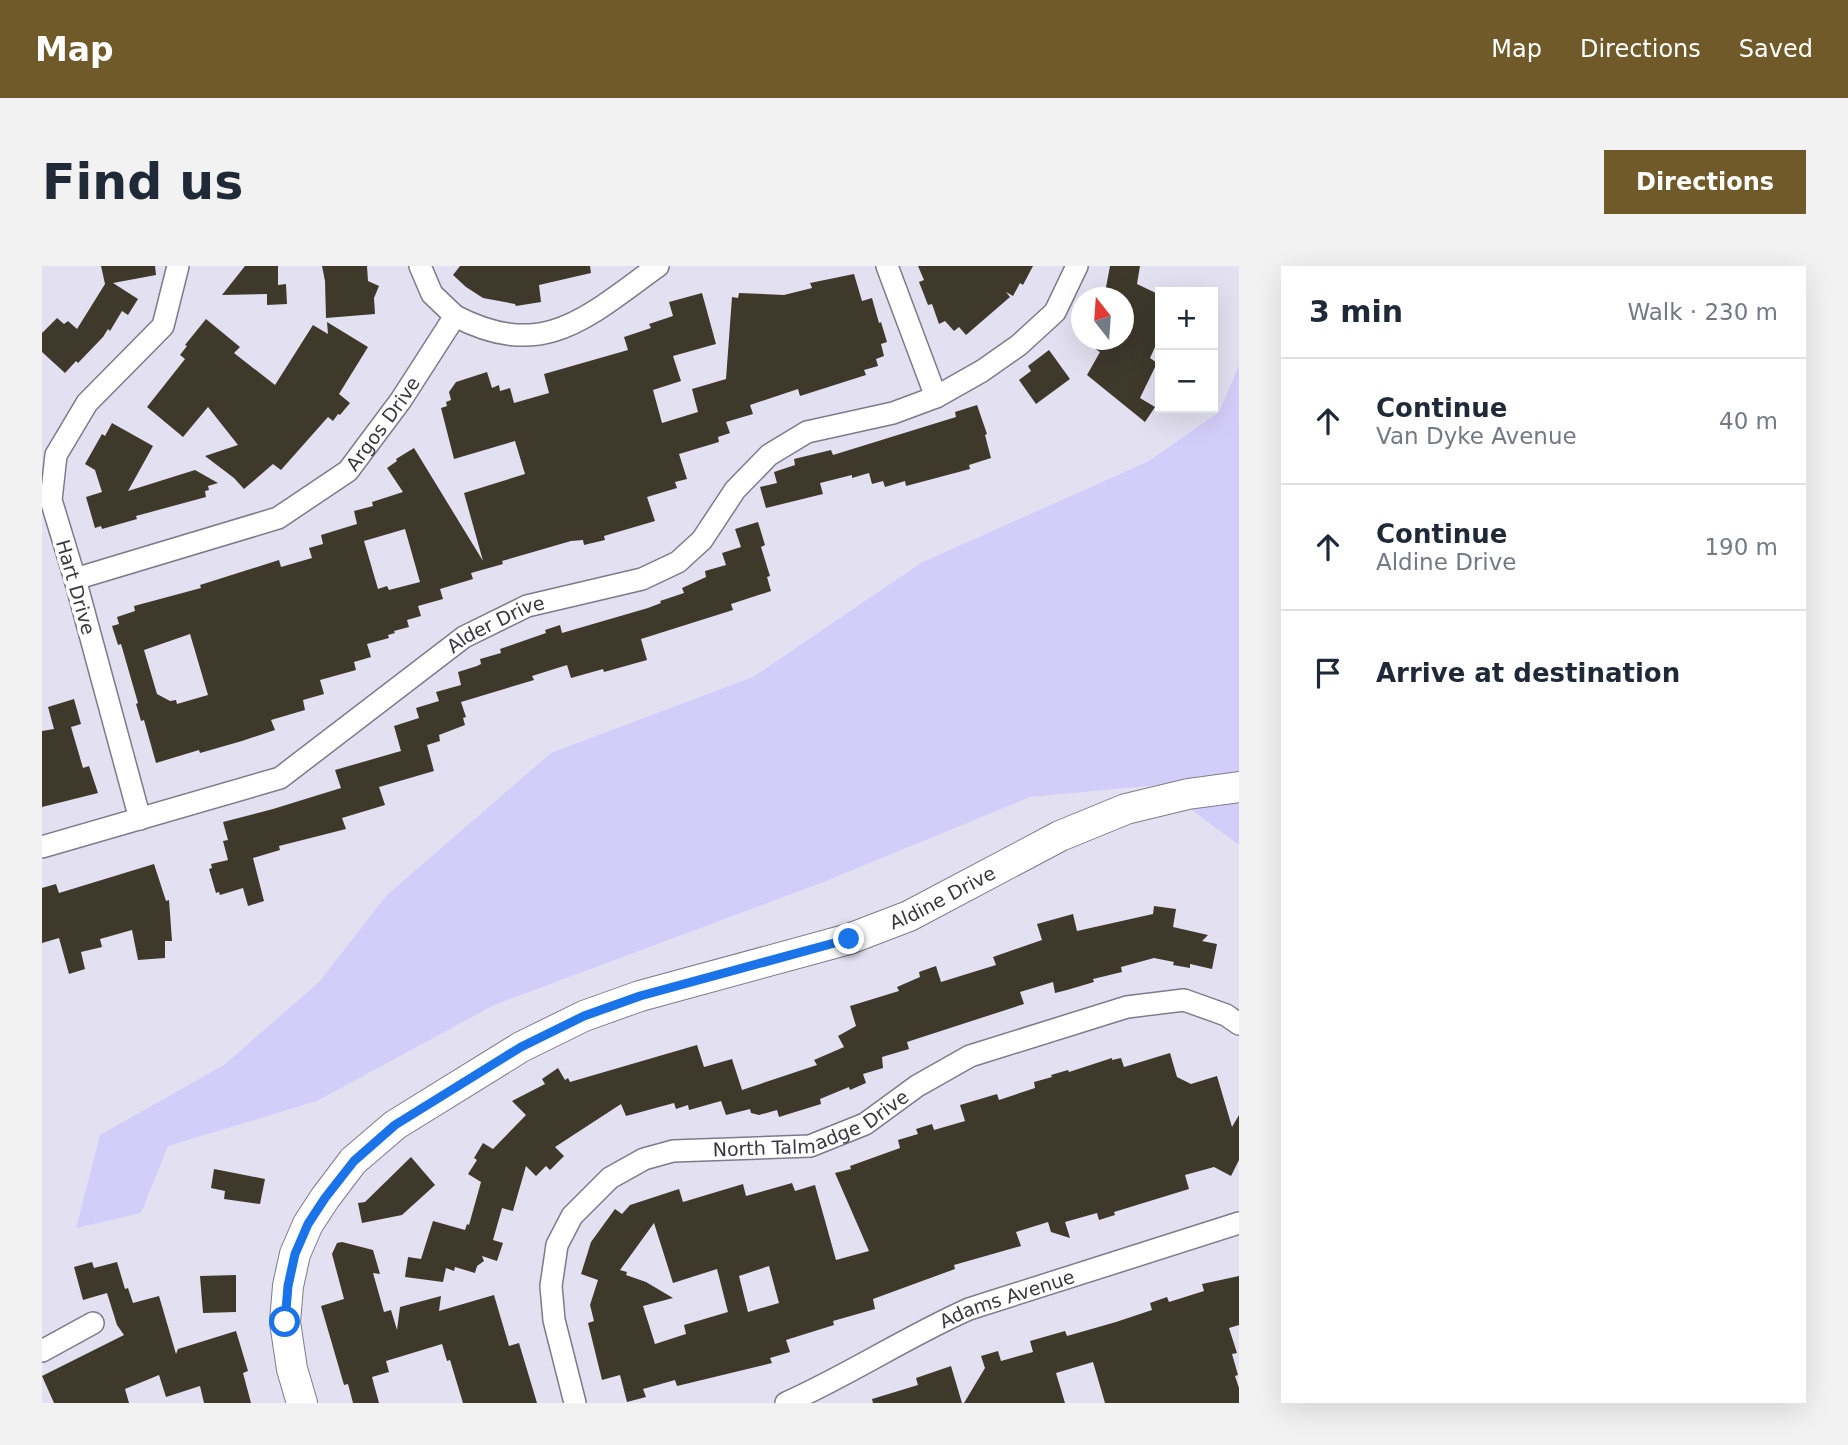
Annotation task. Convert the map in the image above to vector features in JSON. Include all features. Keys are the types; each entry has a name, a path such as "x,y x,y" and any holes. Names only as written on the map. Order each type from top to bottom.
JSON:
{"main road":[{"name":"Aldine Drive","path":"302,1403 292,1369 285,1322 288,1286 295,1254 308,1224 325,1198 354,1161 395,1125 521,1047 584,1016 640,996 849,939 909,916 1060,836 1126,809 1188,794 1239,787"}],"street":[{"name":"Hart Drive","path":"140,819 51,500 56,455 87,404 163,326 178,266"},
{"path":"420,266 432,294 455,316 477,327 525,337 556,331 586,318 658,266"},
{"path":"887,266 936,397"},
{"name":"Alder Drive","path":"42,847 280,778 464,637 527,606 642,579 678,562 702,540 735,491 769,455 807,432 893,413 936,397 982,371 1019,345 1055,312 1077,266"},
{"name":"Argos Drive","path":"75,579 278,518 348,471 401,400 455,316"},
{"name":"North Talmadge Drive","path":"575,1403 554,1320 551,1286 557,1245 572,1216 610,1178 644,1159 673,1151 810,1146 865,1124 917,1086 970,1056 1127,1007 1184,1000 1226,1015 1239,1024"},
{"name":"Adams Avenue","path":"786,1403 929,1327 969,1309 1239,1223"},
{"path":"42,1351 93,1323"}],"shaded area":[{"path":"1239,365 1239,845 1158,785 1030,797 821,883 494,1005 317,1101 168,1146 141,1213 76,1228 100,1135 224,1065 319,982 387,895 551,753 753,677 921,563 1149,461 1219,412"}],"building":[{"path":"101,266 155,266 156,275 113,283 138,299 128,315 122,311 110,331 108,329 78,363 76,361 65,373 42,352 42,333 57,318 64,324 68,321 77,329 105,284"},
{"path":"245,266 278,266 278,285 286,284 287,304 267,305 267,294 222,295"},
{"path":"322,266 367,266 368,281 379,286 374,298 375,314 326,318"},
{"path":"460,266 590,266 591,273 539,285 541,302 516,306 483,298 466,287 453,275"},
{"path":"918,266 1033,266 1023,285 1020,283 1013,296 1006,292 1010,297 966,335 959,327 954,331 945,321 939,324 932,304 928,305 919,282 924,280"},
{"path":"1110,266 1140,266 1137,284 1155,293 1155,347 1150,358 1155,362 1155,367 1140,398 1155,407 1145,422 1087,375 1100,352 1097,350 1134,350 1134,287 1106,287"},
{"path":"854,274 862,301 872,298 887,342 881,344 884,356 876,359 878,366 864,370 866,375 800,396 798,389 750,405 753,414 726,422 730,433 718,437 719,442 679,454 687,479 675,482 677,488 647,497 655,521 604,536 605,540 584,545 583,540 571,541 471,573 473,579 440,589 443,599 418,606 421,616 407,620 409,627 394,631 395,633 388,635 389,638 367,644 371,657 354,662 356,670 320,680 324,694 303,700 305,710 271,720 275,730 200,753 199,750 156,763 144,720 141,721 136,704 138,703 121,644 118,645 112,626 119,624 117,617 135,611 134,606 201,588 200,585 279,560 281,567 312,558 309,548 323,544 321,535 357,524 354,511 373,506 372,502 403,492 387,468 414,448 483,561 464,493 525,474 515,441 454,459 441,408 447,406 446,402 451,400 449,392 456,382 487,372 492,388 499,385 500,391 510,388 514,403 549,393 544,374 628,350 624,337 651,328 649,324 673,316 669,302 702,293 716,344 673,356 681,381 653,390 662,423 698,412 692,389 726,379 732,297 738,298 739,293 784,295 812,288 810,283","holes":["405,529 420,582 389,590 387,586 378,589 364,541","190,634 208,695 177,704 176,700 170,701 157,694 144,650"]},
{"path":"206,319 240,347 234,353 275,385 313,325 328,334 327,322 368,347 339,394 350,403 340,415 333,421 328,417 281,470 273,464 244,489 205,456 238,445 208,407 183,437 147,407 185,359 180,355 187,346 185,345"},
{"path":"1049,350 1070,379 1036,404 1019,380 1031,371 1028,366"},
{"path":"977,405 987,434 985,435 991,458 969,465 970,469 906,486 905,481 885,487 883,481 872,484 869,473 852,478 852,475 820,483 823,494 766,508 760,487 777,483 774,472 795,465 794,459 831,450 833,455 956,417 955,412"},
{"path":"112,423 153,446 128,491 195,470 218,483 208,486 206,497 136,516 137,519 102,529 101,526 95,528 86,497 102,492 95,470 85,464 102,434 105,436"},
{"path":"758,522 765,545 761,547 770,576 767,577 771,591 731,604 733,610 641,639 647,660 571,678 567,665 532,676 534,680 461,702 466,717 463,718 465,725 439,735 440,741 427,745 434,771 379,787 385,805 342,818 346,829 279,846 280,850 253,858 264,901 248,906 243,888 220,895 219,892 216,893 209,869 212,868 211,864 228,860 223,841 228,840 223,822 341,788 335,770 401,751 394,726 419,718 416,708 439,701 436,692 461,685 458,672 481,664 480,659 501,653 500,649 546,633 545,630 560,625 562,633 648,608 684,593 682,588 706,577 705,571 726,565 722,553 741,547 735,529"},
{"path":"74,699 81,724 71,727 83,768 89,766 98,793 42,807 42,731 54,729 48,707"},
{"path":"154,864 166,901 169,900 172,941 165,941 165,958 138,960 132,930 100,939 102,947 81,952 85,969 69,974 59,938 42,943 42,888 56,884 59,893"},
{"path":"1154,906 1176,909 1173,927 1208,935 1202,941 1217,944 1212,969 1190,964 1190,968 1173,965 1174,962 1154,958 1121,967 1122,972 1093,979 1094,982 1067,990 1055,993 1053,982 1020,992 1024,1004 907,1042 909,1049 882,1057 883,1068 863,1074 866,1083 820,1099 821,1104 779,1117 777,1110 759,1115 751,1113 750,1109 726,1115 721,1101 689,1110 688,1105 676,1109 674,1103 626,1116 621,1104 555,1147 564,1156 550,1170 546,1166 536,1176 526,1166 513,1211 502,1208 493,1240 503,1243 497,1261 482,1256 484,1261 477,1266 475,1273 455,1267 454,1271 446,1268 443,1282 405,1277 408,1257 421,1259 433,1221 465,1230 467,1224 469,1225 481,1182 468,1174 477,1160 474,1158 483,1143 493,1149 526,1115 512,1101 545,1084 542,1079 558,1068 565,1080 568,1078 570,1082 697,1045 704,1067 732,1059 742,1090 817,1065 814,1060 844,1047 838,1036 856,1026 850,1006 899,991 897,987 920,977 919,972 936,966 941,982 996,965 993,957 1042,940 1037,924 1073,914 1077,931 1153,914"},
{"path":"1170,1053 1177,1077 1191,1084 1217,1076 1232,1127 1239,1115 1239,1160 1231,1176 1214,1167 1185,1175 1189,1189 1114,1212 1115,1215 1099,1220 1097,1213 1065,1222 1070,1238 1051,1232 1048,1222 1016,1232 1021,1246 954,1265 955,1269 873,1299 875,1309 833,1321 834,1325 786,1340 790,1352 770,1358 772,1363 677,1386 675,1380 643,1389 646,1397 627,1402 620,1375 602,1380 588,1323 594,1321 590,1305 598,1280 581,1274 591,1242 615,1209 622,1214 630,1205 679,1189 683,1202 743,1184 746,1196 792,1183 795,1191 815,1185 836,1260 869,1251 835,1173 900,1148 898,1140 918,1134 916,1129 932,1124 934,1130 965,1121 960,1105 997,1094 999,1100 1035,1088 1034,1082 1052,1077 1051,1075 1112,1058 1121,1058 1124,1067","holes":["654,1223 673,1283 717,1269 728,1312 684,1325 686,1334 655,1344 643,1306 673,1298 620,1270","769,1266 779,1303 748,1312 739,1276"]},
{"path":"411,1157 435,1185 402,1215 362,1223 358,1203 365,1202"},
{"path":"214,1169 265,1179 260,1204 224,1199 225,1191 211,1188"},
{"path":"337,1243 373,1250 380,1274 373,1273 384,1312 391,1310 397,1330 400,1307 441,1296 439,1311 494,1295 509,1346 519,1343 537,1403 463,1403 450,1360 447,1361 442,1344 386,1361 389,1372 372,1377 379,1403 353,1403 348,1384 344,1385 321,1306 344,1299 332,1254"},
{"path":"92,1262 94,1268 117,1262 125,1289 128,1288 133,1303 159,1296 176,1354 178,1349 236,1331 248,1371 243,1373 251,1403 204,1403 200,1386 166,1397 159,1375 125,1389 129,1403 54,1403 42,1376 124,1335 117,1325 107,1293 83,1300 74,1267"},
{"path":"236,1275 236,1312 203,1313 200,1276"},
{"path":"1239,1276 1239,1325 1229,1328 1237,1353 1232,1354 1238,1375 1235,1376 1239,1388 1239,1403 1105,1403 1093,1362 1056,1373 1065,1403 964,1403 985,1368 981,1356 998,1351 1001,1361 1033,1352 1030,1341 1065,1331 1067,1336 1116,1322 1152,1310 1150,1303 1167,1297 1169,1302 1204,1291 1202,1284"},
{"path":"951,1366 962,1403 873,1403 872,1399 918,1385 916,1378"}],"route":[{"path":"285,1322 288,1286 295,1254 308,1224 354,1161 395,1125 521,1047 584,1016 640,996 849,939"}]}
